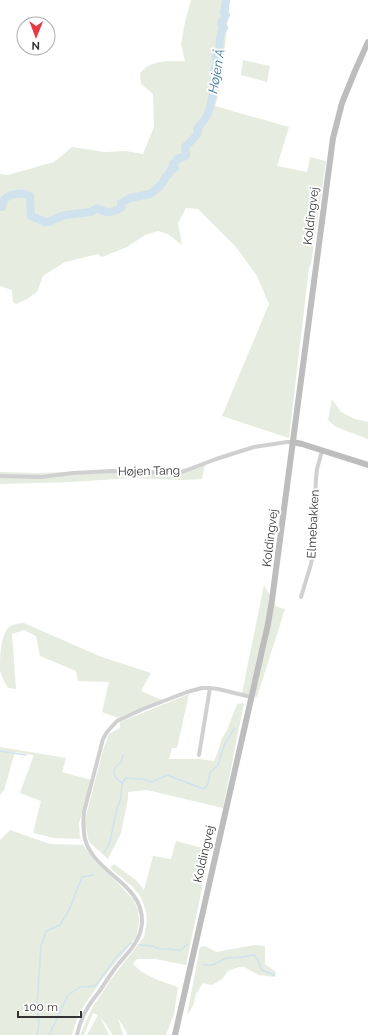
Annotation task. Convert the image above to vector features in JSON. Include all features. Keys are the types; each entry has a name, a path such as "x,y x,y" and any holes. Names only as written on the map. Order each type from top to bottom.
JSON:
{"main road":[{"name":"Koldingvej","path":"175,1035 272,600 333,138 342,103 368,42"},
{"path":"293,442 368,465"}],"street":[{"name":"Højen Tang","path":"0,476 41,477 73,473 112,471 182,472 254,447 293,442"},
{"name":"Elmebakken","path":"301,597 313,554 316,478 322,451"},
{"path":"77,1035 86,1010 116,967 138,940 142,923 141,911 130,890 97,860 85,841 83,824 84,812 103,739 117,721 187,692 202,688 210,688 251,697"},
{"path":"199,755 210,688"}],"shaded area":[{"path":"191,0 230,0 219,94 215,106 289,127 277,166 307,172 310,157 326,161 311,264 309,268 289,438 222,416 269,304 257,276 236,247 198,209 186,208 178,223 182,245 168,234 158,231 145,235 127,247 102,257 98,254 65,262 43,276 37,292 16,304 13,302 12,290 0,286 0,174 8,175 54,162 72,147 104,152 126,151 143,154 154,127 153,94 141,84 140,73 145,68 155,63 185,61 181,44"},
{"path":"243,60 270,66 267,82 241,75"},
{"path":"332,399 341,412 355,419 368,422 368,439 336,427 328,420"},
{"path":"205,465 202,479 184,480 131,478 71,482 0,484 0,472 36,473 182,469"},
{"path":"264,585 277,607 285,609 257,697 242,693"},
{"path":"24,623 99,656 151,673 141,691 162,700 118,718 102,712 109,682 78,681 76,671 40,656 36,636 24,630 12,634 16,689 8,688 0,670 2,641 9,627"},
{"path":"189,694 177,748 172,748 169,759 200,759 214,761 237,704 244,703 223,808 147,790 128,792 121,833 108,859 89,842 85,824 103,750 109,734 120,728 120,722"},
{"path":"0,747 66,758 62,772 91,780 79,823 80,839 54,838 33,833 41,801 20,793 34,755 15,752 4,790 0,795"},
{"path":"10,830 50,844 83,845 96,863 133,899 138,910 139,924 136,937 103,978 79,1013 72,1035 0,1035 0,840"},
{"path":"176,841 210,850 186,965 156,959 137,959 133,964 148,975 178,987 174,1014 166,1035 127,1035 118,1018 123,1035 112,1035 100,1017 109,1035 87,1035 98,1015 93,1013 84,1035 80,1035 92,1008 108,983 144,937 147,921 146,911 141,897 132,886 110,868 114,864 136,880 144,890 153,856 171,859"},
{"path":"254,945 265,946 265,964 276,972 275,977 259,975 244,967 239,967 228,971 222,979 212,985 203,983 196,994 193,1006 187,1015 200,947 205,946 216,952"}],"waterway":[{"name":"Højen Å","path":"0,207 2,207 4,200 9,196 24,194 30,196 31,216 48,222 64,215 91,212 97,208 106,212 114,211 121,208 121,203 130,198 150,194 159,187 171,169 175,168 173,164 177,159 186,156 185,147 197,135 197,129 208,113 213,94 216,56 220,56 220,37 224,28 221,22 226,15 224,13 226,0"},
{"path":"104,853 110,842 117,808 121,798 122,783 126,778 143,779 152,782 167,775 204,789 208,784 210,773 218,765 225,743 235,728"},
{"path":"0,751 26,755"},
{"path":"122,783 114,774 115,768 121,762 123,755"},
{"path":"37,1035 39,1023 37,1006 41,946 46,931 60,925 70,908 82,877 93,875"},
{"path":"49,1035 68,995 80,987 95,986 118,955 131,943"},
{"path":"139,945 152,946 159,949 181,950 188,944"},
{"path":"203,965 213,965 226,958 254,955 262,970 274,975"}]}
